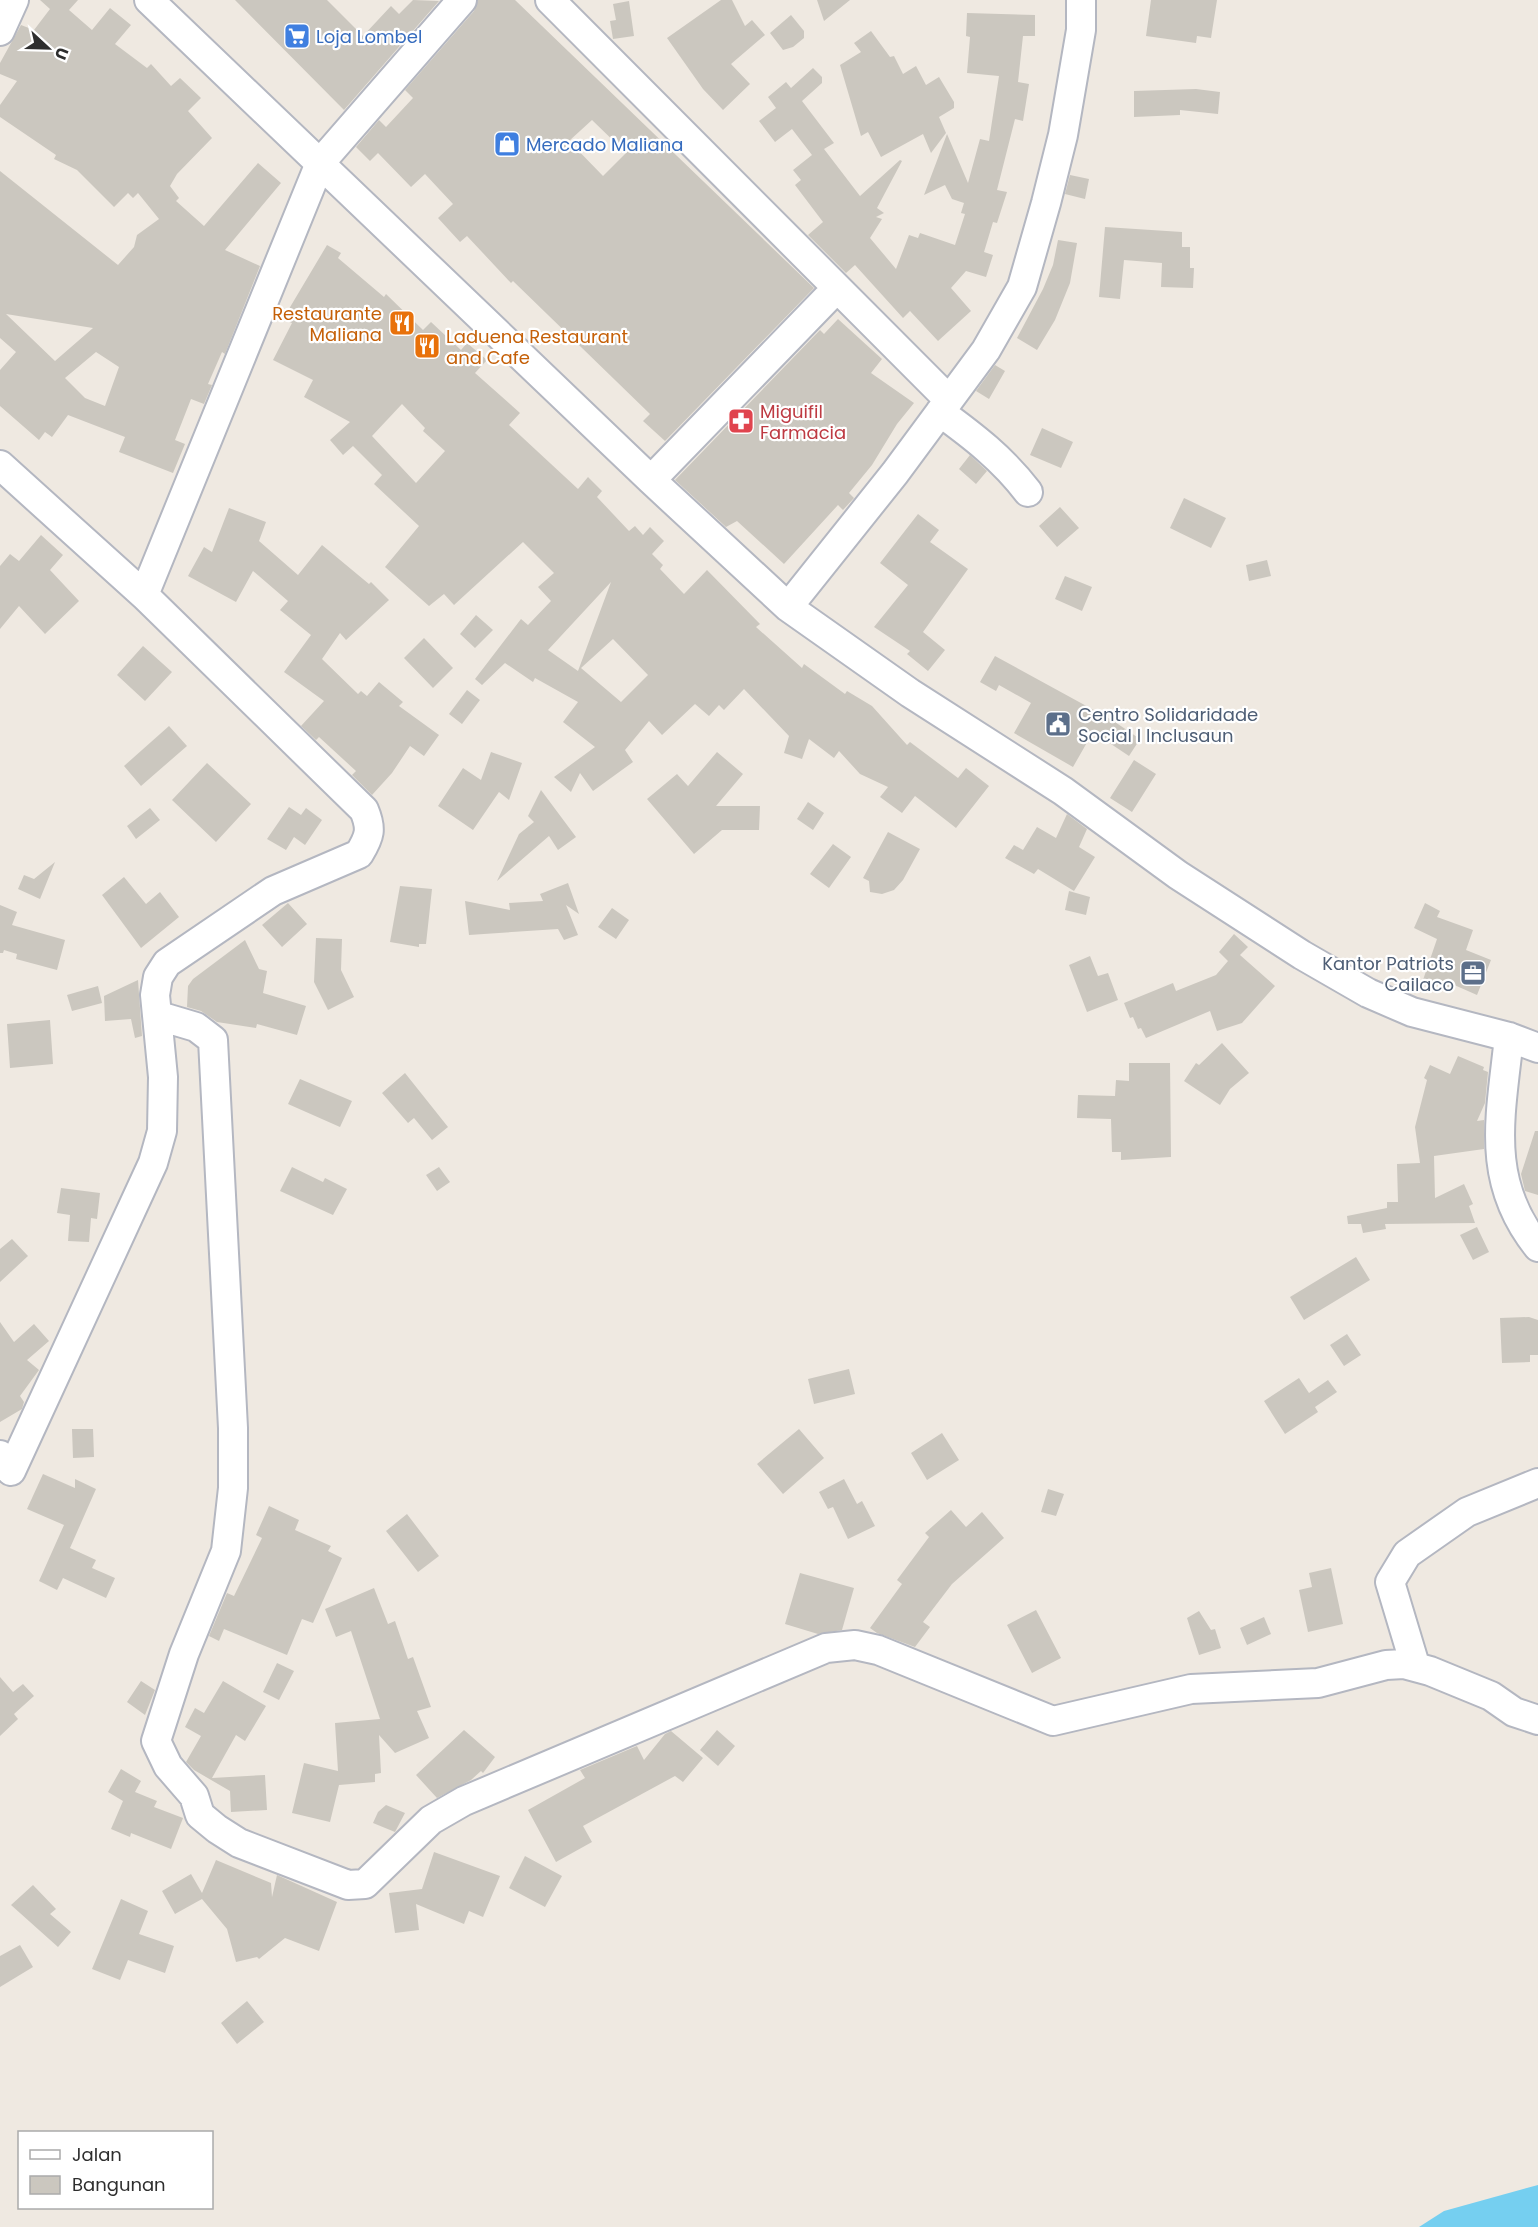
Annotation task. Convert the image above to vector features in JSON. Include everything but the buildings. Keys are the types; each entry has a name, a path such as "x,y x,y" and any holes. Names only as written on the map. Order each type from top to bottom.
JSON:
{"street":[{"path":"0,31 14,0"},
{"path":"149,0 651,480 788,607 910,693 1063,791 1178,875 1302,956 1368,993 1412,1012 1509,1037 1538,1048"},
{"path":"144,595 320,163 462,0"},
{"path":"550,0 837,288 944,406 1010,468 1028,492"},
{"path":"788,607 986,350 1022,287 1047,203 1063,135 1081,30 1081,0"},
{"path":"651,480 837,288"},
{"path":"0,465 144,595 364,810 371,828 359,854 273,891 167,963 158,977 155,995 159,1016 163,1077 162,1131 153,1163 4,1473"},
{"path":"159,1016 196,1027 213,1040 233,1428 233,1488 226,1551 184,1654 156,1741 168,1766 194,1796 200,1815 239,1843 348,1884 365,1884 431,1820 464,1801 826,1648 855,1645 878,1650 1053,1721 1191,1689 1318,1683 1386,1665 1415,1665 1491,1696 1514,1712 1538,1719"},
{"path":"1509,1037 1500,1125 1502,1176 1521,1226 1538,1247"},
{"path":"1415,1665 1390,1582 1407,1554 1467,1512 1538,1483"}],"water":[{"path":"1538,2185 1538,2227 1419,2227 1444,2211"}],"place":[{"name":"Loja Lombel","path":"297,36"},
{"name":"Mercado Maliana","path":"507,144"},
{"name":"Restaurante Maliana","path":"402,323"},
{"name":"Laduena Restaurant and Cafe","path":"427,346"},
{"name":"Miguifil Farmacia","path":"741,421"},
{"name":"Centro Solidaridade Social I Inclusaun","path":"1058,724"},
{"name":"Kantor Patriots Cailaco","path":"1473,973"}]}
